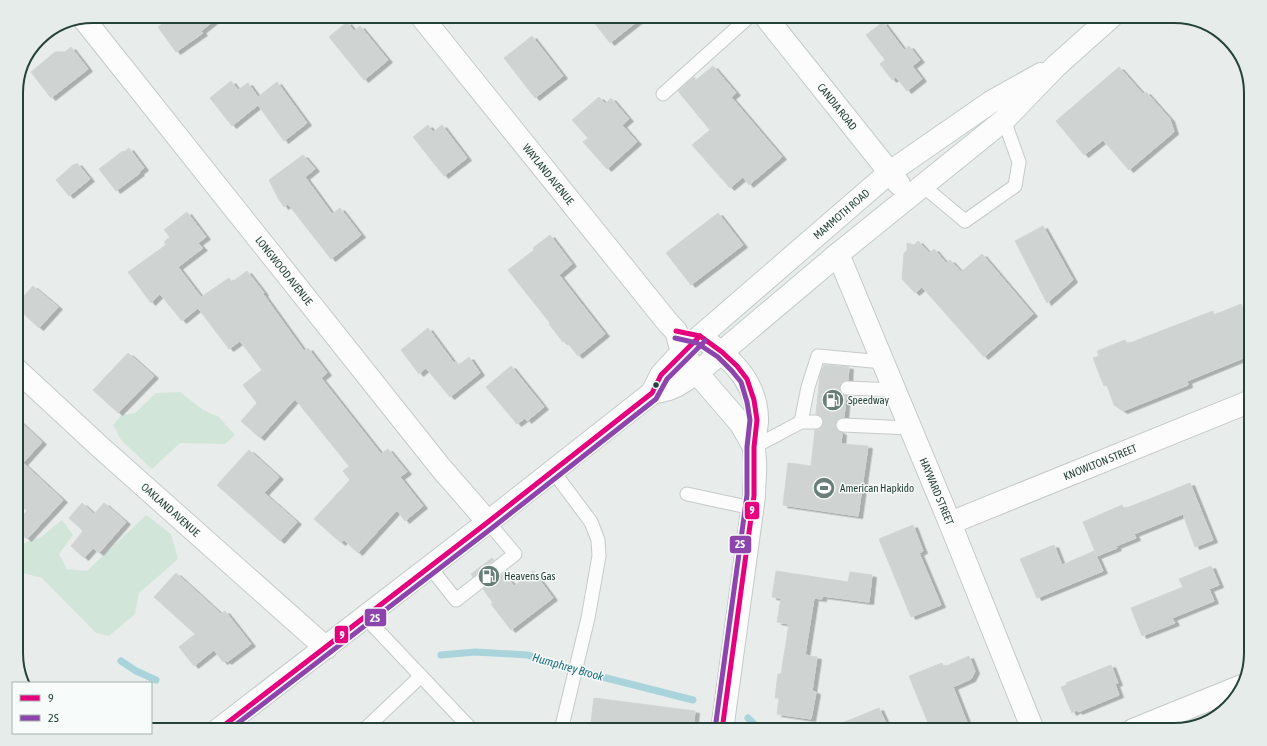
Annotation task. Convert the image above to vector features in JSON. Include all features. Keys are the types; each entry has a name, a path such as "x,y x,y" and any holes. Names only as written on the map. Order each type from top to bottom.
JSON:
{"street":[{"name":"WAYLAND AVENUE","path":"427,23 659,312 676,331 682,352 697,373 741,424 754,447"},
{"name":"CANDIA ROAD","path":"771,23 890,172 916,192"},
{"name":"MAMMOTH ROAD","path":"227,723 326,648 652,393 669,389 697,373 838,254 1004,120 1056,66 1104,23"},
{"name":"LONGWOOD AVENUE","path":"87,24 441,468 488,522"},
{"name":"MAMMOTH ROAD","path":"652,393 661,375 682,352 890,172 991,102 1056,66"},
{"name":"HAYWARD STREET","path":"838,254 950,523 1030,723"},
{"path":"676,331 700,336 722,352 737,366 747,379 754,400 757,420 754,447 756,471 752,508 723,723"},
{"name":"OAKLAND AVENUE","path":"23,375 99,446 326,648"},
{"name":"KNOWLTON STREET","path":"950,523 1244,404"},
{"path":"1150,723 1234,689"}],"lane":[{"path":"663,94 742,23"},
{"path":"916,192 965,220 1015,186 1019,162 1004,120"},
{"path":"801,422 814,387 818,356 883,362"},
{"path":"847,388 895,390"},
{"path":"754,447 801,422 816,422"},
{"path":"843,425 910,428"},
{"path":"553,471 591,522 598,540 599,556 588,618 564,723"},
{"path":"687,494 752,508"},
{"path":"430,567 456,600 515,554 488,522"},
{"path":"365,617 465,723"},
{"path":"371,723 421,676"}],"green space":[{"path":"180,392 203,410 219,417 235,435 225,444 180,443 152,469 121,440 113,425 122,415 135,413 156,393"},
{"path":"146,515 171,534 178,559 139,593 135,614 109,636 96,633 42,578 23,573 23,543 41,537 62,520 73,535 59,554 67,569 87,571"}],"building":[{"path":"163,23 211,23 201,31 203,33 176,52 158,27"},
{"path":"346,23 348,23 354,31 360,26 388,60 364,80 329,37"},
{"path":"594,23 635,23 610,43"},
{"path":"884,23 904,50 909,46 920,60 912,66 922,79 907,91 896,77 892,80 880,64 885,60 866,35"},
{"path":"532,36 563,76 535,98 504,58"},
{"path":"71,47 88,69 51,98 31,72 55,52 65,52"},
{"path":"713,66 736,93 731,97 782,157 749,185 743,177 730,188 692,145 710,130 678,91 694,77 696,80"},
{"path":"1119,67 1143,94 1146,92 1170,119 1174,132 1129,170 1103,140 1084,155 1056,121"},
{"path":"231,81 238,90 248,83 258,97 277,82 307,123 284,141 258,105 232,126 210,98"},
{"path":"599,97 605,104 611,98 629,119 622,125 637,142 607,169 583,142 588,138 572,120"},
{"path":"428,125 433,132 442,125 467,158 444,176 413,137"},
{"path":"129,148 144,168 139,172 140,173 116,191 99,169"},
{"path":"303,155 315,169 305,177 332,214 340,208 361,235 331,259 288,204 284,207 269,180"},
{"path":"77,163 90,179 69,196 56,180"},
{"path":"187,212 206,237 198,243 203,248 178,267 201,297 229,278 232,282 247,271 304,351 308,348 327,373 321,378 381,454 388,449 407,472 400,477 423,506 405,521 397,510 358,553 344,540 341,543 314,519 350,480 343,471 349,466 295,399 260,438 241,421 257,403 243,385 262,370 240,341 229,349 198,308 182,321 160,294 151,303 128,272 166,245 164,242 170,237 164,230"},
{"path":"718,213 743,245 691,285 666,253"},
{"path":"1043,226 1073,280 1047,303 1015,241"},
{"path":"550,235 572,264 559,275 605,334 578,356 565,340 563,342 549,324 550,323 508,270 534,250 533,248"},
{"path":"918,241 929,253 934,249 946,263 950,260 961,272 982,254 1033,314 984,357 922,287 915,293 902,279 904,253 907,251 907,243 914,245"},
{"path":"33,286 58,307 39,328 23,313 23,297"},
{"path":"1241,304 1244,312 1244,358 1187,381 1188,385 1123,411 1114,405 1107,385 1104,386 1093,358 1099,356 1097,351 1125,340 1127,344 1213,311 1214,315"},
{"path":"428,328 454,363 456,361 459,365 469,357 480,373 450,397 426,368 419,374 401,350"},
{"path":"128,353 154,376 118,413 93,390"},
{"path":"824,365 849,367 848,380 843,381 839,387 840,392 846,396 844,417 839,418 835,424 836,429 842,433 841,444 868,446 858,516 783,505 788,463 811,466 815,430 820,429 823,426 823,418 816,414 820,375"},
{"path":"511,366 544,407 527,421 525,418 517,424 486,387"},
{"path":"23,424 42,442 23,463"},
{"path":"249,450 279,477 264,493 297,522 280,541 217,485"},
{"path":"23,463 63,500 27,539 23,535 23,515 27,511 23,507"},
{"path":"1190,483 1213,540 1195,547 1183,514 1134,534 1136,538 1097,556 1083,522 1122,505 1124,509"},
{"path":"82,503 94,514 104,503 126,522 99,553 93,548 84,558 71,546 83,531 69,518"},
{"path":"913,525 923,551 919,553 941,605 911,617 879,539"},
{"path":"1054,545 1062,565 1094,551 1103,571 1037,598 1020,559"},
{"path":"492,558 494,560 473,577 471,574"},
{"path":"1211,566 1219,585 1209,589 1214,601 1172,618 1175,623 1142,636 1131,608 1183,587 1179,579"},
{"path":"533,571 553,598 511,630 491,604 493,603 483,589 504,573 514,586"},
{"path":"776,571 848,582 850,572 872,575 869,602 822,596 822,599 814,598 805,655 817,657 812,691 816,692 811,719 777,714 779,698 775,698 778,674 781,674 789,624 777,622 781,598 772,597"},
{"path":"176,573 221,614 225,611 251,644 227,662 226,660 223,662 214,650 194,666 179,647 195,634 154,597"},
{"path":"969,656 975,671 971,679 953,687 967,723 928,723 909,676 942,663 944,667"},
{"path":"1111,665 1118,683 1115,684 1119,695 1078,712 1077,710 1072,713 1061,687 1067,685 1066,683"},
{"path":"594,698 695,711 694,723 591,723"},
{"path":"879,708 886,723 842,723"}],"waterway":[{"name":"Humphrey Brook","path":"441,655 475,652 528,655 559,666 693,700"},
{"name":"Humphrey Brook","path":"121,661 136,671 156,680"},
{"name":"Humphrey Brook","path":"748,718 753,723"}],"transit line":[{"name":"9","path":"676,331 700,336 722,352 737,366 747,379 754,400 757,420 754,447 754,496 723,723"},
{"name":"9","path":"227,723 488,522 652,393 661,375 700,336"},
{"name":"2S","path":"675,338 697,343 718,357 732,371 741,382 747,402 750,420 747,447 747,495 716,723"},
{"name":"2S","path":"238,723 492,528 656,399 667,379 705,341"}],"place":[{"name":"Speedway","path":"833,400"},
{"name":"American Hapkido","path":"824,488"},
{"name":"Heavens Gas","path":"489,576"}]}
